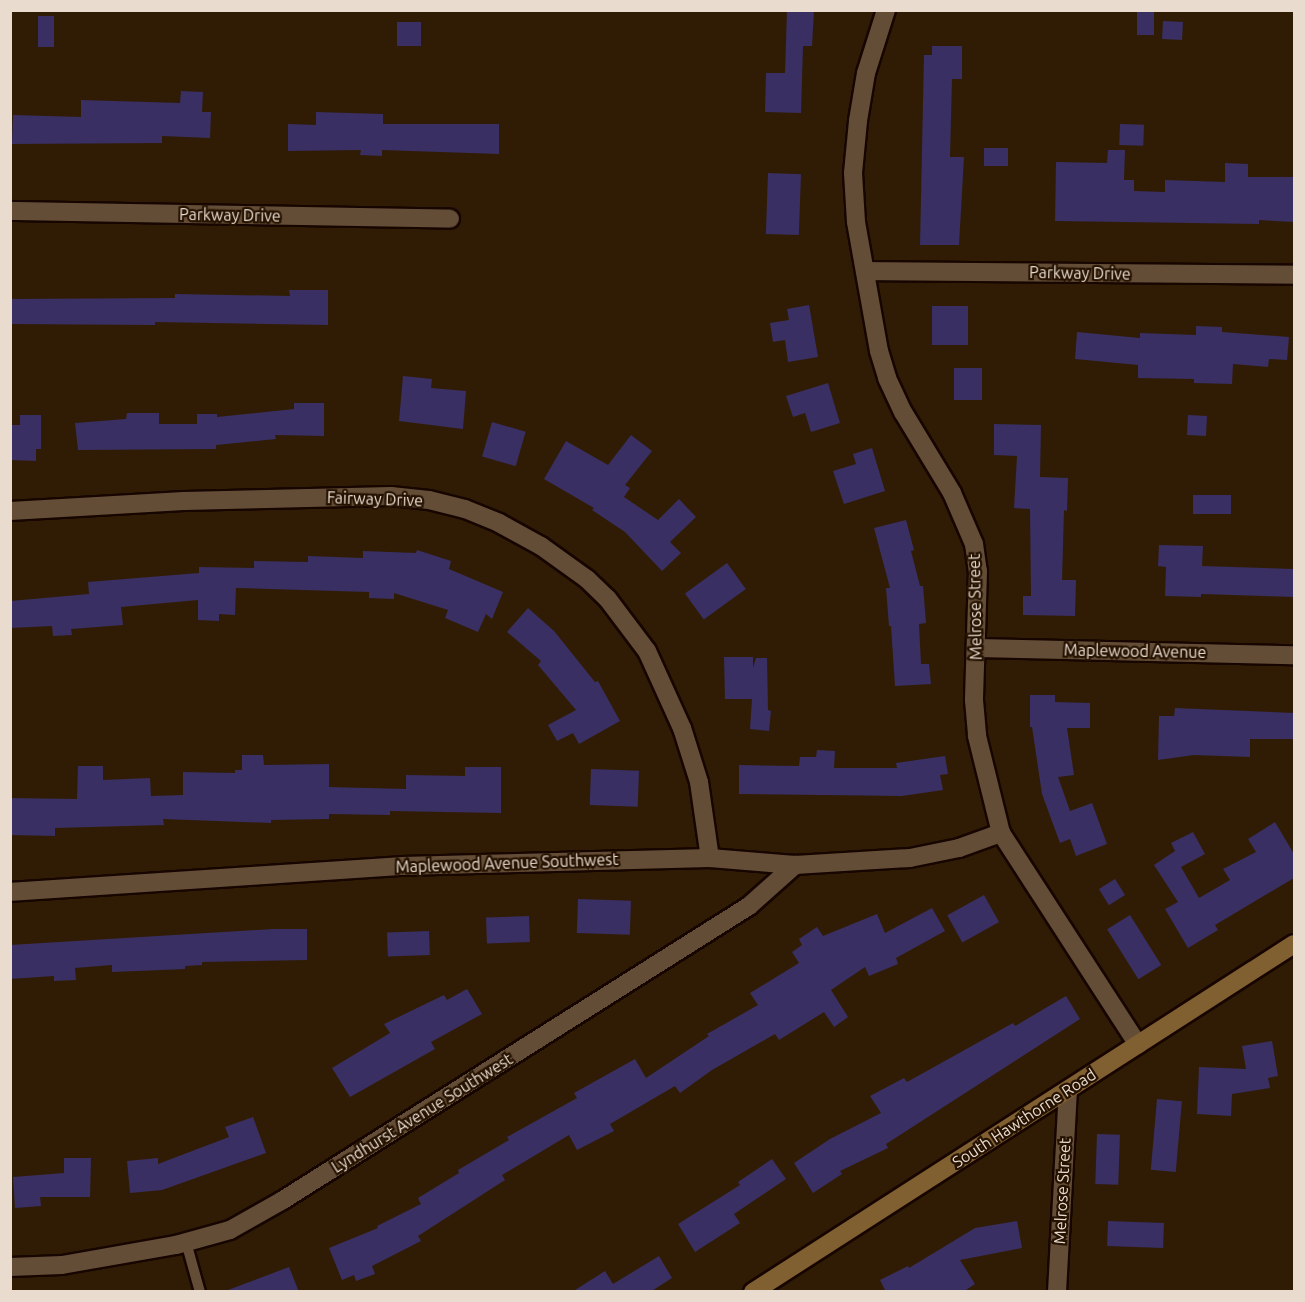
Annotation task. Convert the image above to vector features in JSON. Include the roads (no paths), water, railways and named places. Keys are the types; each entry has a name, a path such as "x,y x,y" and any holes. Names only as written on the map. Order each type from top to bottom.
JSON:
{"main road":[{"name":"South Hawthorne Road","path":"753,1292 1294,944"}],"street":[{"name":"Melrose Street","path":"886,10 866,73 854,173 856,222 879,351 887,378 903,412 952,493 974,544 978,571 974,700 977,736 1001,833 1138,1045"},
{"name":"Parkway Drive","path":"10,211 450,219"},
{"name":"Parkway Drive","path":"865,271 1294,275"},
{"name":"Fairway Drive","path":"10,511 184,501 391,496 429,500 465,509 499,523 541,546 587,579 626,620 647,651 682,728 699,782 710,858"},
{"name":"Maplewood Avenue","path":"976,648 1294,655"},
{"name":"Maplewood Avenue Southwest","path":"10,892 402,866 710,858 795,866 910,858 959,848 1001,833"},
{"name":"Lyndhurst Avenue Southwest","path":"10,1267 62,1265 186,1242 230,1230 284,1200 749,906 795,866"},
{"name":"Melrose Street","path":"1057,1292 1068,1090"}],"lane":[{"path":"186,1242 201,1292"}]}
